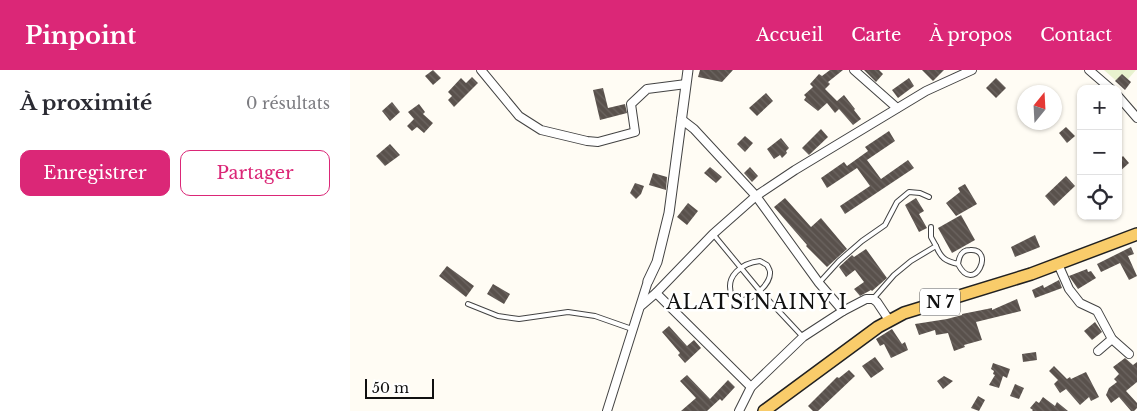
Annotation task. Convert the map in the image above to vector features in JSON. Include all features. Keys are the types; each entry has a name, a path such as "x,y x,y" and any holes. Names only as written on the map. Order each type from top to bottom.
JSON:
{"main road":[{"name":"N 7","path":"764,411 889,320 904,313 1058,264 1137,234"}],"street":[{"path":"481,70 519,116 541,130 598,142 635,132 631,104 648,89 686,84"},
{"path":"607,411 648,281 657,262 669,213 688,70"},
{"path":"854,70 897,108"},
{"path":"642,305 713,234 756,196 795,170 926,91 972,70"},
{"path":"1089,70 1106,85"},
{"path":"1122,101 1137,118"},
{"path":"681,119 694,129 756,196 819,283 844,310"},
{"path":"1058,264 1069,288 1080,303 1097,311 1112,339 1129,354"},
{"path":"656,293 751,387"},
{"path":"739,411 751,387 803,337 844,310 866,299 873,299 889,320"},
{"path":"1098,352 1112,339"}],"lane":[{"path":"819,283 839,261 862,241 885,225 897,202 909,192 920,193 929,197"},
{"path":"931,227 931,237 939,254 944,260 958,264 966,274 973,274 979,270 982,264 982,257 978,252 971,249 964,251 960,256 958,264"},
{"path":"713,234 760,291 803,337"},
{"path":"873,299 894,275 936,246"},
{"path":"760,261 767,265 770,273 768,281 760,291 749,299 740,301 732,296 728,287 740,268 752,262 760,261"},
{"path":"468,304 498,316 519,319 568,312 595,316 632,329"}],"green space":[{"path":"1104,70 1136,70 1122,86"}],"building":[{"path":"433,70 441,78 433,85 425,76"},
{"path":"700,70 733,70 722,82 698,77"},
{"path":"830,70 843,70 828,82 830,84 825,89 837,101 844,95 855,109 861,119 853,125 839,109 835,113 827,103 818,111 804,100 806,97 804,95 813,87 810,84 819,74 822,76"},
{"path":"864,70 879,70 883,74 876,82"},
{"path":"922,70 944,70 933,81"},
{"path":"1122,74 1131,82 1125,90 1122,85 1115,81"},
{"path":"472,77 478,83 454,107 448,100 452,96 448,92 461,78 466,83"},
{"path":"909,78 914,86 898,98 892,90"},
{"path":"996,78 1006,88 996,98 986,88"},
{"path":"603,88 608,108 625,104 627,113 600,120 593,90"},
{"path":"766,93 773,101 757,116 749,108"},
{"path":"392,102 400,112 390,121 382,111"},
{"path":"419,104 425,112 423,114 433,123 424,133 417,127 412,131 407,126 414,119 408,112"},
{"path":"1066,127 1075,136 1067,143 1059,133"},
{"path":"821,129 828,137 809,155 802,148"},
{"path":"889,131 895,141 867,160 881,179 908,160 914,168 845,214 840,206 870,186 857,168 827,188 821,178 844,162 847,166 868,151 865,147"},
{"path":"745,136 753,143 745,152 737,144"},
{"path":"781,138 789,148 782,158 780,155 774,159 767,149"},
{"path":"390,144 400,155 385,166 376,156"},
{"path":"1122,157 1129,163 1122,169"},
{"path":"710,167 722,177 716,183 704,173"},
{"path":"750,167 758,176 752,182 744,173"},
{"path":"653,173 667,177 666,190 649,185"},
{"path":"1066,176 1075,186 1054,206 1045,196"},
{"path":"635,183 644,186 641,194 636,199 630,193"},
{"path":"965,184 977,204 956,216 946,203 960,192 958,188"},
{"path":"785,198 811,227 821,218 847,249 827,267 806,246 774,207"},
{"path":"916,198 924,211 919,214 927,228 919,232 905,205"},
{"path":"688,203 698,211 687,225 677,217"},
{"path":"961,215 975,240 952,253 938,228"},
{"path":"1035,235 1040,247 1015,257 1011,247"},
{"path":"1131,247 1134,254 1128,256 1137,276 1129,280 1120,263 1101,272 1097,264"},
{"path":"866,249 887,278 872,291 860,296 854,289 864,282 855,270 846,277 839,267 852,255 854,257"},
{"path":"447,266 474,286 466,297 439,276"},
{"path":"1087,269 1096,278 1078,289 1069,276"},
{"path":"1059,280 1062,288 1035,298 1032,290 1043,285 1044,288"},
{"path":"493,284 510,294 504,304 487,294"},
{"path":"1017,299 1021,311 976,322 982,340 964,345 965,347 954,351 948,333 936,335 935,330 919,335 915,324 947,319 992,308 992,310"},
{"path":"1095,322 1102,332 1092,340 1084,331"},
{"path":"669,326 687,346 694,340 701,348 685,363 678,355 680,353 662,332"},
{"path":"892,329 902,344 905,342 908,350 891,358 884,344 880,346 876,339"},
{"path":"1036,352 1037,360 1023,362 1022,354"},
{"path":"875,357 884,369 871,378 862,366"},
{"path":"1125,358 1133,365 1137,362 1137,382 1126,391 1137,403 1137,408 1134,411 1131,411 1119,397 1111,403 1106,395 1109,388 1117,382 1114,379 1119,374 1113,367"},
{"path":"993,363 1010,369 1007,378 1003,376 999,388 989,385 995,375 991,369"},
{"path":"1054,366 1067,379 1086,372 1099,397 1091,401 1089,397 1080,405 1066,389 1060,393 1054,384 1058,380 1049,371"},
{"path":"849,370 855,376 818,411 813,411 808,406 837,377 839,378"},
{"path":"687,375 710,399 728,380 735,387 722,401 720,399 707,411 681,411 696,398 680,381"},
{"path":"944,376 953,381 943,389 937,381"},
{"path":"1015,384 1024,388 1019,399 1010,396"},
{"path":"978,396 985,400 979,411 971,408"},
{"path":"1043,397 1055,406 1057,402 1068,411 1032,411 1030,408 1036,401 1039,403"}],"district":[{"name":"ALATSINAINY I","path":"757,302"}]}
